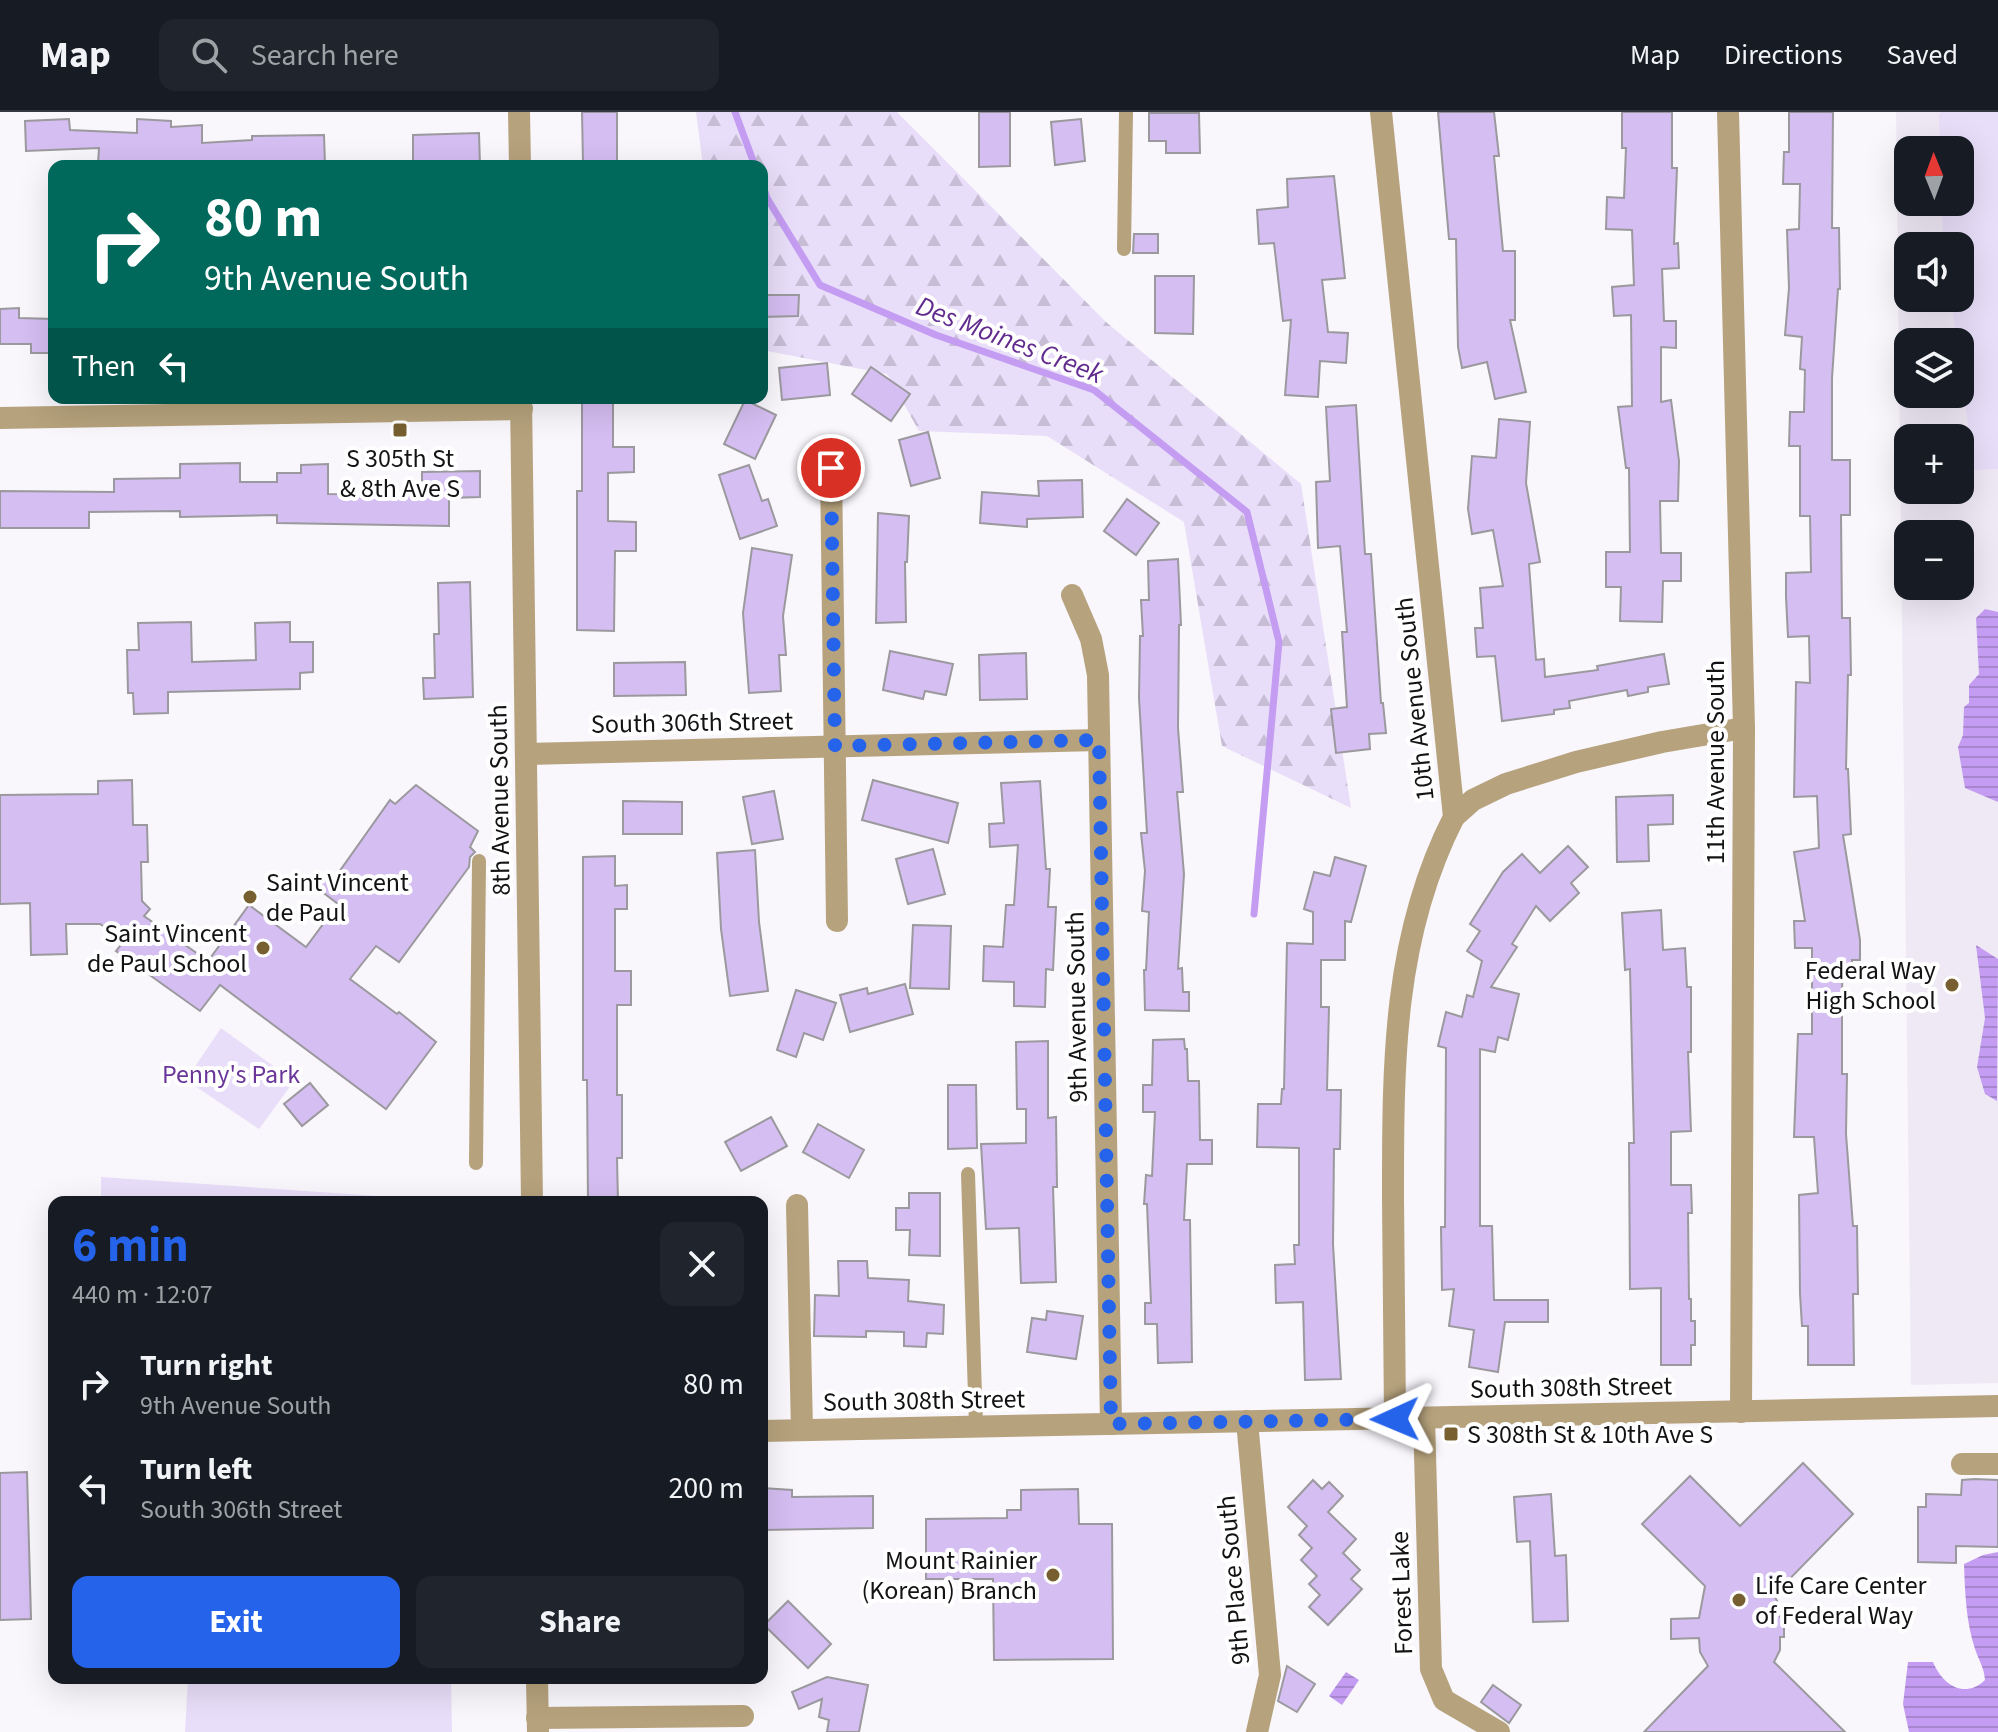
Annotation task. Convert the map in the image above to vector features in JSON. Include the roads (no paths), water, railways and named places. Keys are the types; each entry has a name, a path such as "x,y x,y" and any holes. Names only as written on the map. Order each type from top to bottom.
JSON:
{"street":[{"path":"519,112 520,160"},
{"name":"10th Avenue South","path":"1381,112 1454,817 1418,910 1403,972 1397,1017 1393,1120 1395,1419"},
{"name":"11th Avenue South","path":"1728,112 1744,728 1741,1412"},
{"path":"0,418 487,404"},
{"name":"8th Avenue South","path":"522,404 532,1196"},
{"path":"831,468 837,921"},
{"name":"9th Avenue South","path":"1072,595 1085,618 1096,660 1111,1424"},
{"path":"1454,817 1473,800 1506,784 1576,762 1662,742 1744,728"},
{"name":"South 306th Street","path":"527,754 1099,740"},
{"path":"797,1205 802,1430"},
{"name":"South 308th Street","path":"768,1431 1998,1406"},
{"name":"Forest Lake","path":"1424,1418 1431,1669 1444,1700 1499,1732"},
{"name":"9th Place South","path":"1247,1421 1270,1675 1257,1732"},
{"path":"1962,1464 1998,1464"},
{"path":"537,1684 538,1725 743,1716"}],"lane":[{"path":"1124,249 1126,112"},
{"path":"476,1163 479,861"},
{"path":"968,1174 976,1427"}],"waterway":[{"name":"Des Moines Creek","path":"735,112 753,160"},
{"name":"Des Moines Creek","path":"768,200 820,285 936,335 1094,390 1247,512 1279,642 1254,914"}],"place":[{"name":"S 305th St & 8th Ave S","path":"400,430"},
{"name":"Saint Vincent de Paul","path":"250,897"},
{"name":"Saint Vincent de Paul School","path":"263,948"},
{"name":"Federal Way High School","path":"1952,985"},
{"name":"S 308th St & 10th Ave S","path":"1451,1434"},
{"name":"Mount Rainier (Korean) Branch","path":"1053,1575"},
{"name":"Life Care Center of Federal Way","path":"1739,1600"}],"park label":[{"name":"Penny's Park","path":"231,1074"}]}
